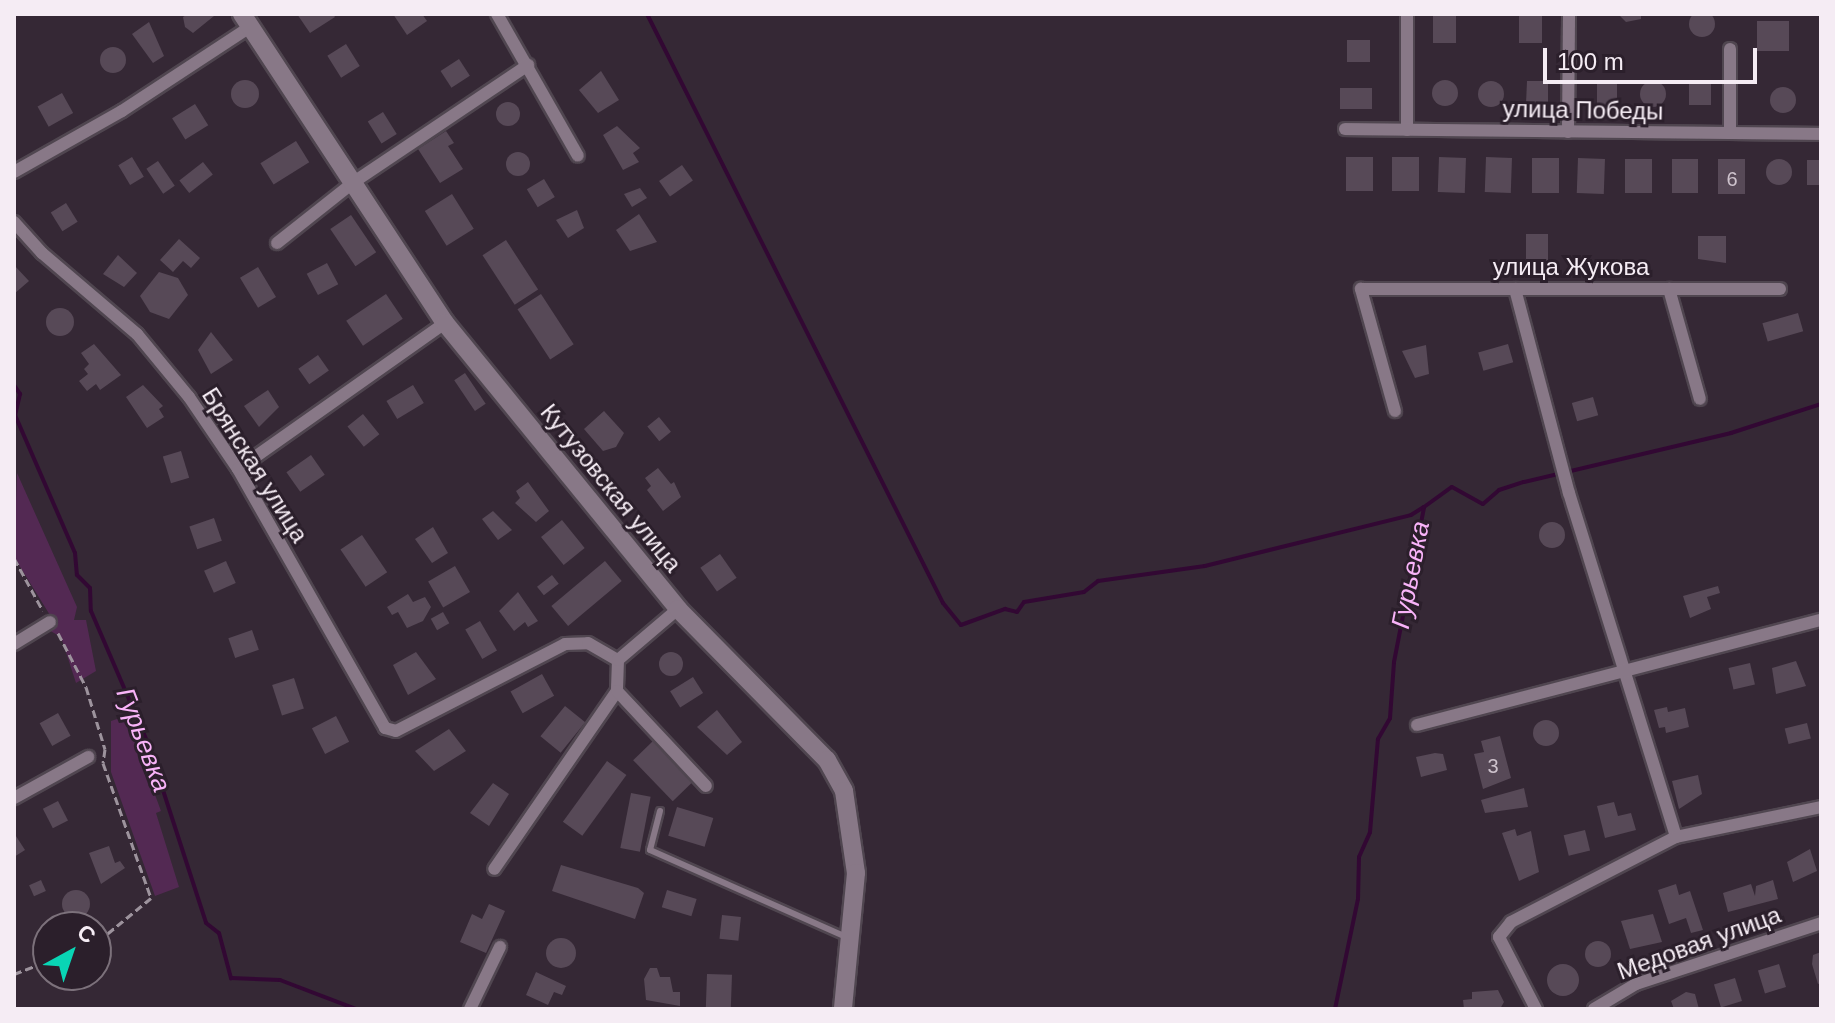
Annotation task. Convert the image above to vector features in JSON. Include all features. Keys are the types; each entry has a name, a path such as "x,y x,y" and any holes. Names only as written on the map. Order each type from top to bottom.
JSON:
{"street":[{"path":"497,14 578,156"},
{"path":"1407,14 1407,130"},
{"path":"1568,132 1569,15"},
{"path":"14,172 122,111 246,20"},
{"name":"Кутузовская улица","path":"246,20 445,323 678,609 827,760 844,791 856,873 843,1009"},
{"path":"1730,49 1730,133"},
{"path":"277,243 354,182 528,65"},
{"name":"улица Победы","path":"1345,129 1821,134"},
{"name":"Брянская улица","path":"14,222 42,253 137,334 189,397 238,469 385,728 396,731 565,644 588,643 618,660"},
{"name":"улица Жукова","path":"1395,411 1361,289 1780,289"},
{"path":"1515,289 1569,493 1676,837"},
{"path":"1669,289 1700,399"},
{"path":"238,469 445,323"},
{"path":"494,869 617,691 618,660 678,609"},
{"path":"1417,725 1821,620"},
{"path":"14,644 50,622"},
{"path":"617,691 706,786"},
{"path":"14,798 88,757"},
{"path":"1536,1009 1499,937 1511,922 1676,837 1821,807"},
{"name":"Медовая улица","path":"1594,1009 1636,984 1821,923"},
{"path":"470,1009 500,947"}],"lane":[{"path":"660,811 650,850 850,939"}],"shaded area":[{"path":"17,473 77,607 74,620 86,620 96,671 76,683 61,637 47,629 53,620 14,557"},
{"path":"126,716 161,811 156,813 179,887 155,896 111,772 111,721"}],"building":[{"path":"1702,11 1711,15 1715,24 1711,33 1702,37 1693,33 1689,24 1693,15"},
{"path":"188,14 214,16 193,33 185,27 183,17"},
{"path":"297,14 333,14 335,17 310,33"},
{"path":"393,14 422,14 427,21 407,35"},
{"path":"1433,14 1456,14 1456,43 1433,43"},
{"path":"1519,14 1542,14 1542,43 1519,43"},
{"path":"1618,14 1641,14 1641,19 1626,22"},
{"path":"1757,21 1789,21 1789,51 1757,51"},
{"path":"149,22 164,56 153,63 132,34"},
{"path":"1347,40 1370,40 1370,62 1347,62"},
{"path":"346,44 360,66 341,78 327,56"},
{"path":"113,47 122,51 126,60 122,69 113,73 104,69 100,60 104,51"},
{"path":"459,59 470,76 451,88 441,71"},
{"path":"601,71 619,100 598,113 579,90"},
{"path":"245,80 255,84 259,94 255,104 245,108 235,104 231,94 235,84"},
{"path":"1445,80 1454,84 1458,93 1454,102 1445,106 1436,102 1432,93 1436,84"},
{"path":"1491,81 1500,85 1504,94 1500,103 1491,107 1482,103 1478,94 1482,85"},
{"path":"1527,81 1548,81 1548,107 1526,104"},
{"path":"1653,81 1662,85 1666,94 1662,103 1653,107 1644,103 1640,94 1644,85"},
{"path":"1597,82 1617,82 1617,105 1597,105"},
{"path":"1689,82 1711,82 1711,105 1689,105"},
{"path":"1783,87 1792,91 1796,100 1792,109 1783,113 1774,109 1770,100 1774,91"},
{"path":"1340,88 1372,88 1372,109 1340,109"},
{"path":"62,93 73,113 49,127 38,107"},
{"path":"508,102 516,106 520,114 516,122 508,126 500,122 496,114 500,106"},
{"path":"195,104 208,125 185,140 172,118"},
{"path":"383,112 397,134 382,144 368,122"},
{"path":"617,126 640,148 633,153 639,162 623,170 603,135"},
{"path":"446,131 454,143 448,146 463,169 440,183 418,149"},
{"path":"296,141 309,162 274,184 260,163"},
{"path":"518,152 526,156 530,164 526,172 518,176 510,172 506,164 510,156"},
{"path":"132,157 144,177 130,185 118,165"},
{"path":"1346,157 1373,157 1373,191 1346,191"},
{"path":"1392,157 1419,157 1419,191 1392,191"},
{"path":"1439,157 1466,158 1465,193 1438,192"},
{"path":"1486,157 1512,158 1511,193 1485,192"},
{"path":"1532,158 1559,158 1559,193 1532,193"},
{"path":"1578,158 1605,159 1604,194 1577,193"},
{"path":"1625,159 1652,159 1652,193 1625,193"},
{"path":"1672,159 1698,159 1698,193 1672,193"},
{"path":"1718,159 1745,159 1745,194 1718,194"},
{"path":"1779,159 1788,163 1792,172 1788,181 1779,185 1770,181 1766,172 1770,163"},
{"path":"1807,160 1821,160 1821,185 1807,185"},
{"path":"158,161 175,186 163,194 146,169"},
{"path":"203,162 213,175 189,193 179,180"},
{"path":"682,165 693,181 670,197 659,181"},
{"path":"544,179 555,197 538,207 527,189"},
{"path":"640,188 647,198 632,207 624,194"},
{"path":"452,194 474,229 447,246 425,211"},
{"path":"66,203 78,222 62,231 51,213"},
{"path":"577,210 584,228 568,238 556,220"},
{"path":"639,214 657,242 630,251 616,230"},
{"path":"351,215 376,252 355,266 330,229"},
{"path":"1526,234 1548,234 1548,266 1526,266"},
{"path":"1698,236 1726,236 1726,263 1698,259"},
{"path":"179,239 200,258 191,268 183,261 173,272 160,260"},
{"path":"506,240 538,289 515,305 483,255"},
{"path":"118,255 137,273 124,287 103,274"},
{"path":"327,263 338,284 318,295 307,274"},
{"path":"14,265 29,281 14,294"},
{"path":"258,267 276,297 258,308 240,278"},
{"path":"159,272 178,278 188,295 169,319 150,312 140,296"},
{"path":"386,294 403,319 363,346 346,321"},
{"path":"541,294 574,344 550,360 518,309"},
{"path":"60,308 70,312 74,322 70,332 60,336 50,332 46,322 50,312"},
{"path":"1798,313 1803,331 1768,341 1762,323"},
{"path":"211,332 233,360 211,374 198,350"},
{"path":"94,344 121,375 100,390 96,384 87,391 79,381 88,374 84,369 89,364 81,353"},
{"path":"1508,344 1513,362 1483,371 1478,353"},
{"path":"1426,345 1429,374 1415,378 1402,351"},
{"path":"318,355 329,371 309,384 298,369"},
{"path":"465,373 486,404 475,411 454,380"},
{"path":"143,385 163,406 159,409 164,417 147,428 126,397"},
{"path":"413,385 424,403 397,419 386,401"},
{"path":"268,390 279,407 259,427 244,406"},
{"path":"1593,397 1598,415 1577,421 1572,403"},
{"path":"604,411 624,433 616,447 603,451 584,429"},
{"path":"363,414 379,434 364,447 347,427"},
{"path":"659,417 671,432 659,441 647,426"},
{"path":"181,451 189,478 171,483 163,457"},
{"path":"311,455 325,475 300,492 286,472"},
{"path":"658,468 671,484 674,482 681,497 663,511 647,490 651,486 645,478"},
{"path":"528,482 549,511 536,522 515,503 520,498 516,491"},
{"path":"493,511 512,530 498,540 482,519"},
{"path":"214,518 222,541 197,549 189,526"},
{"path":"562,520 585,548 564,565 541,537"},
{"path":"1552,522 1561,526 1565,535 1561,544 1552,548 1543,544 1539,535 1543,526"},
{"path":"433,527 448,553 432,563 415,539"},
{"path":"362,535 387,572 366,587 340,550"},
{"path":"720,554 737,578 717,592 700,568"},
{"path":"226,561 236,583 214,593 204,571"},
{"path":"605,561 622,581 568,626 551,606"},
{"path":"455,566 470,592 443,607 428,582"},
{"path":"552,575 559,584 544,595 537,587"},
{"path":"1718,586 1720,593 1707,597 1711,609 1690,618 1683,596"},
{"path":"518,592 538,621 528,627 525,622 514,631 499,611"},
{"path":"408,594 413,602 425,597 431,607 423,621 407,628 398,612 392,615 387,607"},
{"path":"443,612 449,623 437,630 431,619"},
{"path":"480,621 497,650 482,659 465,630"},
{"path":"252,630 259,650 235,658 228,638"},
{"path":"416,652 436,679 408,695 393,665"},
{"path":"671,652 682,659 683,664 676,675 671,676 660,669 659,664 666,653"},
{"path":"1796,661 1806,686 1776,694 1772,668"},
{"path":"1750,663 1755,684 1734,689 1729,668"},
{"path":"542,674 554,696 523,713 511,691"},
{"path":"693,677 703,693 680,707 670,691"},
{"path":"294,678 304,708 282,716 272,685"},
{"path":"565,706 585,722 561,753 540,736"},
{"path":"1667,707 1668,712 1685,708 1689,727 1666,733 1665,727 1659,728 1654,710"},
{"path":"717,710 742,742 727,755 697,727"},
{"path":"58,713 71,736 52,746 40,723"},
{"path":"336,716 349,742 325,754 312,728"},
{"path":"1546,720 1555,724 1559,733 1555,742 1546,746 1537,742 1533,733 1537,724"},
{"path":"1807,723 1811,739 1789,744 1785,729"},
{"path":"449,729 466,751 434,771 415,751"},
{"path":"1500,736 1511,778 1483,789 1474,754 1484,752 1481,741"},
{"path":"654,740 694,781 673,801 633,760"},
{"path":"1443,754 1447,770 1421,777 1416,757"},
{"path":"607,761 626,775 582,836 563,822"},
{"path":"1698,775 1702,794 1679,809 1672,781"},
{"path":"493,783 509,794 489,826 470,813"},
{"path":"1524,788 1528,807 1485,813 1481,800"},
{"path":"631,793 651,797 640,852 620,848"},
{"path":"58,801 68,821 53,828 43,809"},
{"path":"1614,802 1618,816 1631,813 1636,830 1605,838 1597,806"},
{"path":"677,807 713,818 705,847 668,836"},
{"path":"1515,829 1517,836 1531,831 1539,872 1519,881 1502,833"},
{"path":"1585,830 1590,850 1569,856 1564,835"},
{"path":"14,833 25,850 14,857"},
{"path":"109,846 115,863 120,861 125,868 101,884 89,853"},
{"path":"1810,849 1817,871 1793,882 1787,862"},
{"path":"561,865 638,888 644,893 635,919 552,891"},
{"path":"41,880 46,891 34,896 29,885"},
{"path":"1773,880 1778,899 1728,912 1723,893 1751,884 1755,896 1756,886"},
{"path":"1676,884 1679,895 1690,891 1703,930 1691,933 1686,918 1669,924 1658,890"},
{"path":"667,890 697,899 691,916 662,907"},
{"path":"71,891 81,891 89,899 88,911 63,909 63,899"},
{"path":"489,904 505,911 486,953 460,942 472,914 482,919"},
{"path":"1653,914 1662,942 1630,949 1621,921"},
{"path":"722,915 741,917 738,941 719,939"},
{"path":"561,938 572,942 576,953 572,964 561,968 550,964 546,953 550,942"},
{"path":"1598,941 1607,945 1611,954 1607,963 1598,967 1589,963 1585,954 1589,945"},
{"path":"1821,952 1821,983 1818,984 1812,964 1813,955"},
{"path":"1563,964 1574,969 1579,980 1574,991 1563,996 1552,991 1547,980 1552,969"},
{"path":"1779,964 1786,987 1765,993 1758,970"},
{"path":"650,968 657,968 660,977 670,977 673,992 680,992 680,1006 646,1000 644,979"},
{"path":"536,972 566,986 562,995 554,992 548,1005 526,995"},
{"path":"707,974 732,975 731,1009 706,1009"},
{"path":"1735,978 1742,1001 1721,1007 1714,984"},
{"path":"1498,990 1504,1002 1500,1009 1464,1009 1463,1000 1472,999 1472,992"},
{"path":"1686,992 1695,994 1699,1009 1674,1009 1671,1001"}],"waterway":[{"path":"647,14 943,603 961,625 1005,609 1017,612 1024,602 1084,592 1098,581 1205,566 1411,515 1424,507"},
{"name":"Гурьевка","path":"14,385 20,394 15,415 75,553 77,575 90,588 91,611 147,741 206,923 219,933 231,978 280,980 356,1009"},
{"name":"Гурьевка","path":"1335,1009 1358,899 1359,857 1370,832 1378,739 1390,718 1394,662 1424,507 1452,487 1483,504 1499,490 1524,482 1731,433 1821,404"}]}
